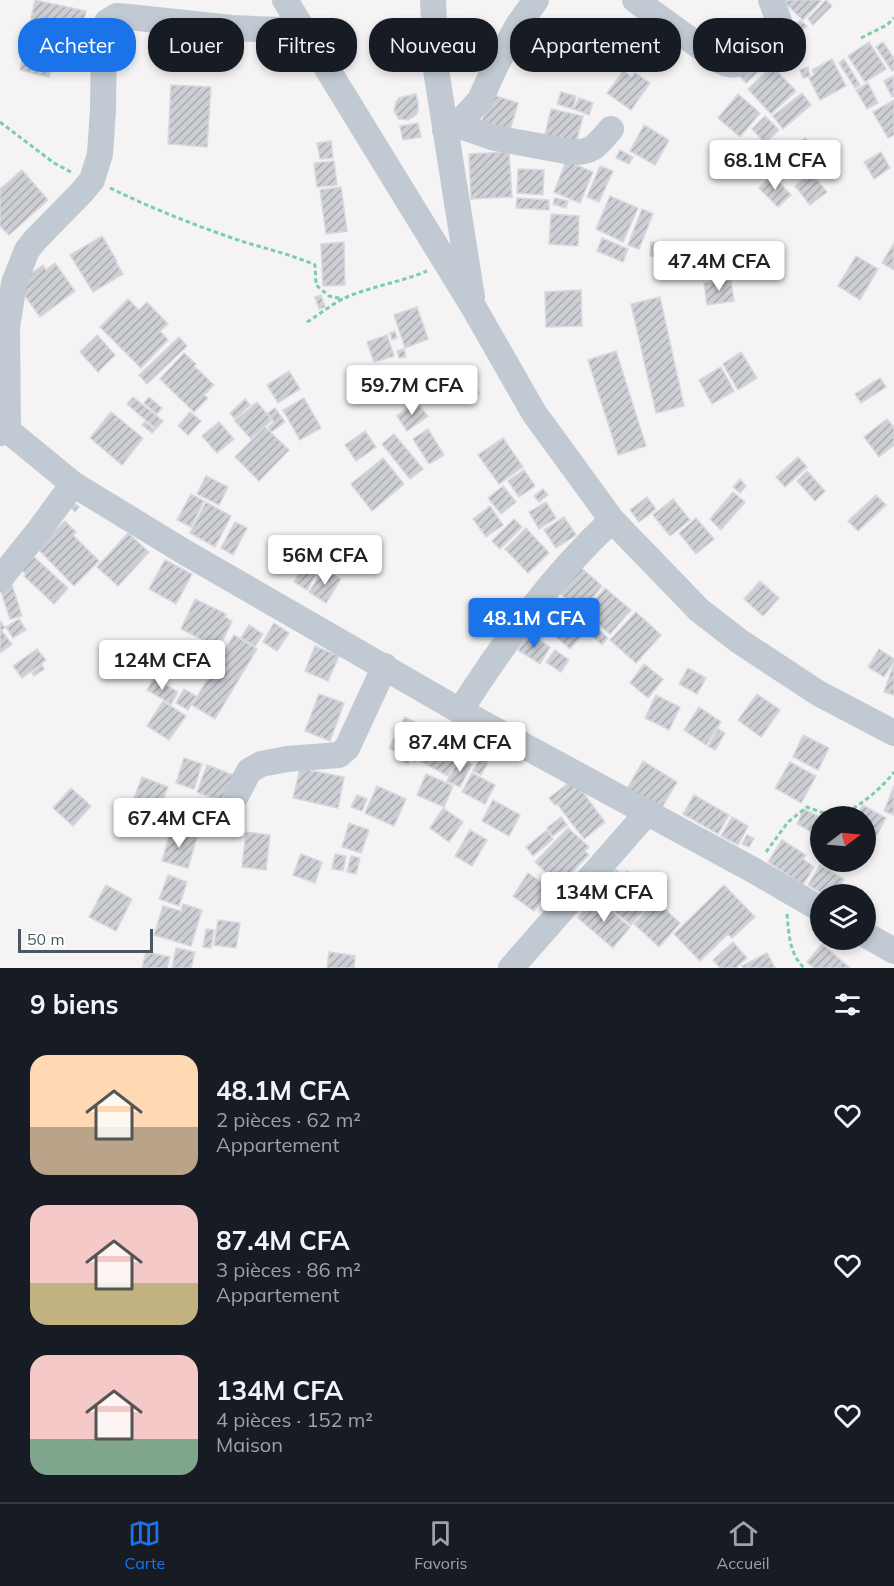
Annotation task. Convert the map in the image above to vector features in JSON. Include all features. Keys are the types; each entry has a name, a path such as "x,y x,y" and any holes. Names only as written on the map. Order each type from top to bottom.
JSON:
{"street":[{"path":"285,0 296,18"},
{"path":"433,0 436,70 451,128 474,308"},
{"path":"451,128 480,100 495,67 536,0"},
{"path":"635,0 717,59 727,65 734,65 741,62 777,30 779,21 771,0"},
{"path":"256,29 129,16 117,16 107,22 104,33 100,154 92,180 27,250 14,283 7,327 3,429 73,484 186,553 460,711 810,903"},
{"path":"329,72 474,308 534,413 612,520 699,610 739,641 818,693 894,734"},
{"path":"451,128 571,152 583,152 594,148 611,129"},
{"path":"0,579 73,484"},
{"path":"460,711 524,618 592,538 612,520"},
{"path":"236,796 249,771 261,764 339,754 347,748 385,666"},
{"path":"511,968 647,813"},
{"path":"876,945 887,956"}],"path":[{"path":"861,38 887,25 894,18"},
{"path":"0,122 54,163 82,178 92,180 151,208 315,265 316,285 329,296 343,299"},
{"path":"307,322 343,299 420,274 443,260"},
{"path":"858,806 884,785 894,772"},
{"path":"753,870 788,822 807,807 810,808"},
{"path":"785,889 789,944 804,968"}],"building":[{"path":"35,0 86,11 84,18 31,18"},
{"path":"782,0 821,1 805,18 801,18"},
{"path":"826,0 832,6 813,25 808,19"},
{"path":"869,42 886,69 865,82 848,56"},
{"path":"883,42 894,58 894,70 892,71 876,47"},
{"path":"832,59 846,86 820,100 809,78 814,75 812,70"},
{"path":"844,59 860,85 855,88 839,63"},
{"path":"808,67 810,76 803,78 801,72 806,72"},
{"path":"28,72 50,72 49,77"},
{"path":"622,72 632,77 635,73 650,83 631,110 607,93"},
{"path":"740,72 758,72 746,83 738,74"},
{"path":"766,72 778,72 796,91 771,114 748,89"},
{"path":"893,76 894,96 892,97 884,81"},
{"path":"868,83 878,103 867,109 856,90"},
{"path":"171,85 211,87 207,147 168,144"},
{"path":"561,92 576,96 573,109 557,104"},
{"path":"802,93 811,105 783,129 773,116"},
{"path":"416,94 418,111 416,115 408,120 399,119 394,111 396,102 399,98"},
{"path":"490,94 518,103 509,134 481,125"},
{"path":"738,94 760,113 740,137 718,118"},
{"path":"579,98 593,103 589,115 574,109"},
{"path":"894,100 894,135 888,138 873,112"},
{"path":"551,109 583,116 576,143 545,135"},
{"path":"765,116 779,130 765,143 752,129"},
{"path":"418,123 421,137 403,140 400,126"},
{"path":"644,125 669,140 655,165 630,151"},
{"path":"805,138 820,154 805,168 790,151"},
{"path":"331,141 333,158 320,159 317,143"},
{"path":"620,150 633,157 629,164 616,158"},
{"path":"509,152 512,197 471,199 469,154"},
{"path":"881,152 890,168 874,179 864,162"},
{"path":"334,161 337,185 317,187 314,163"},
{"path":"566,161 593,172 580,203 554,192"},
{"path":"600,166 613,171 599,202 587,197"},
{"path":"518,169 544,170 543,195 517,193"},
{"path":"22,170 48,200 9,235 0,226 0,189"},
{"path":"811,173 827,192 810,205 795,186"},
{"path":"772,175 791,195 778,207 759,188"},
{"path":"341,187 347,231 326,234 320,190"},
{"path":"610,196 638,208 623,242 596,229"},
{"path":"517,198 549,200 549,210 516,208"},
{"path":"555,198 568,201 566,208 553,204"},
{"path":"642,209 653,214 639,249 628,245"},
{"path":"551,214 579,216 578,246 549,244"},
{"path":"102,236 123,274 93,292 70,255"},
{"path":"602,238 628,249 623,262 597,251"},
{"path":"344,242 345,285 323,286 321,244"},
{"path":"651,242 676,244 675,258 650,256"},
{"path":"894,243 894,270 882,263"},
{"path":"856,256 878,269 860,300 838,286"},
{"path":"55,263 75,291 40,317 20,289 24,279 43,265 46,270"},
{"path":"731,280 734,301 707,305 704,283"},
{"path":"581,290 582,326 546,327 545,292"},
{"path":"321,295 325,307 319,309 315,297"},
{"path":"660,297 684,406 656,413 631,304"},
{"path":"128,299 139,310 147,302 168,324 160,331 168,340 141,368 100,327"},
{"path":"417,307 428,339 405,348 394,315"},
{"path":"395,331 397,338 392,340 390,333"},
{"path":"97,335 115,355 98,372 80,352"},
{"path":"387,335 394,356 374,362 367,342"},
{"path":"179,337 187,346 147,384 139,375"},
{"path":"404,349 406,357 399,358 397,351"},
{"path":"616,351 646,446 618,455 588,360"},
{"path":"741,352 757,378 738,390 723,364"},
{"path":"184,353 214,385 204,395 208,398 194,412 160,379"},
{"path":"721,367 734,391 712,404 699,380"},
{"path":"289,371 300,389 278,403 267,385"},
{"path":"380,371 391,390 374,400 363,381"},
{"path":"472,376 479,394 463,400 457,382"},
{"path":"880,378 886,387 861,403 855,394"},
{"path":"133,397 163,421 156,429 127,404"},
{"path":"149,397 162,408 157,414 144,403"},
{"path":"304,398 321,428 300,440 283,410"},
{"path":"245,399 250,405 235,419 230,413"},
{"path":"416,401 428,416 407,431 397,416"},
{"path":"257,402 272,420 251,439 235,421"},
{"path":"275,408 285,422 271,432 268,427 274,422 268,413"},
{"path":"111,412 143,438 122,465 90,438"},
{"path":"190,412 201,421 188,435 178,426"},
{"path":"887,419 894,427 894,445 879,457 864,437"},
{"path":"145,422 155,430 152,433 142,425"},
{"path":"219,422 234,439 217,453 202,436"},
{"path":"265,427 289,450 259,481 235,457"},
{"path":"428,429 444,455 429,464 413,439"},
{"path":"365,431 376,447 356,461 345,445"},
{"path":"394,434 423,469 410,479 382,444"},
{"path":"503,438 523,467 499,484 478,455"},
{"path":"798,457 807,467 785,487 776,477"},
{"path":"383,458 404,484 372,511 351,484"},
{"path":"524,470 535,486 519,497 508,481"},
{"path":"807,471 825,491 815,501 797,481"},
{"path":"206,476 228,487 219,505 197,494"},
{"path":"740,479 746,486 740,493 733,487"},
{"path":"503,486 516,502 501,514 488,498"},
{"path":"543,489 548,495 539,502 534,496"},
{"path":"733,492 745,502 721,530 710,519"},
{"path":"191,494 204,501 191,527 177,520"},
{"path":"876,495 886,505 858,531 848,521"},
{"path":"647,497 656,509 639,522 630,510"},
{"path":"673,499 690,520 670,536 653,515"},
{"path":"73,502 79,507 75,512 69,506"},
{"path":"206,502 231,516 215,547 190,533"},
{"path":"546,502 556,518 539,529 529,512"},
{"path":"490,506 503,525 486,537 473,519"},
{"path":"564,517 576,535 556,548 544,530"},
{"path":"696,518 714,539 696,554 679,533"},
{"path":"514,519 522,527 500,549 492,541"},
{"path":"65,521 76,532 73,535 99,561 74,586 37,548"},
{"path":"235,522 247,528 233,555 221,548"},
{"path":"526,528 549,553 528,573 505,549"},
{"path":"128,533 149,552 118,586 97,567"},
{"path":"32,555 68,588 54,604 24,576 26,574 20,569"},
{"path":"165,560 192,574 176,604 149,589"},
{"path":"306,561 319,569 307,590 294,582"},
{"path":"577,564 602,586 581,611 556,590"},
{"path":"324,568 341,579 326,603 309,592"},
{"path":"760,581 779,598 763,616 744,599"},
{"path":"12,585 22,616 10,619 0,589"},
{"path":"605,588 631,610 610,634 584,612"},
{"path":"195,599 226,614 225,617 232,621 219,648 181,629"},
{"path":"551,601 563,610 553,624 541,615"},
{"path":"636,612 661,635 636,663 610,640"},
{"path":"19,619 26,630 13,638 6,627"},
{"path":"0,621 5,628 1,630 12,644 0,653"},
{"path":"567,621 582,635 570,649 554,635"},
{"path":"274,623 289,633 277,651 263,642"},
{"path":"249,625 263,634 255,646 241,638"},
{"path":"599,630 608,638 602,645 593,637"},
{"path":"529,633 550,647 540,664 518,650"},
{"path":"234,635 257,649 215,719 192,705"},
{"path":"315,646 339,656 328,681 305,671"},
{"path":"37,649 46,660 22,678 13,666"},
{"path":"879,649 894,659 884,677 868,667"},
{"path":"555,650 569,660 561,672 546,662"},
{"path":"894,663 894,695 884,692"},
{"path":"644,664 663,679 648,698 630,683"},
{"path":"42,665 44,669 34,676 32,673"},
{"path":"688,668 706,678 697,694 679,684"},
{"path":"154,678 178,692 171,704 147,690"},
{"path":"184,689 196,696 188,710 176,703"},
{"path":"319,694 344,703 330,741 305,731"},
{"path":"757,694 780,710 761,737 738,720"},
{"path":"656,695 680,707 669,730 645,718"},
{"path":"163,701 186,716 169,740 147,726"},
{"path":"699,707 721,722 706,745 684,730"},
{"path":"405,717 431,731 415,762 389,748"},
{"path":"718,729 725,733 715,750 708,746"},
{"path":"435,733 445,738 447,734 465,744 448,776 420,761"},
{"path":"803,735 829,748 818,770 793,757"},
{"path":"487,745 495,749 481,775 473,771"},
{"path":"396,754 409,761 408,764 395,756"},
{"path":"184,758 202,764 194,789 176,783"},
{"path":"460,758 472,764 460,787 447,781"},
{"path":"643,761 677,782 661,809 627,789"},
{"path":"790,762 816,776 801,803 775,788"},
{"path":"207,765 233,775 223,802 197,792"},
{"path":"300,768 344,777 338,808 293,798"},
{"path":"472,773 495,785 485,804 462,792"},
{"path":"426,774 453,786 444,807 417,795"},
{"path":"142,777 168,787 157,814 132,804"},
{"path":"571,781 576,788 555,805 549,798"},
{"path":"377,786 406,799 394,826 365,813"},
{"path":"894,786 894,815 884,811"},
{"path":"579,787 605,822 584,839 557,804"},
{"path":"71,788 91,806 73,826 53,808"},
{"path":"357,795 367,799 362,811 351,807"},
{"path":"694,795 729,815 718,834 683,814"},
{"path":"493,800 520,815 509,836 482,821"},
{"path":"443,808 463,822 449,842 430,828"},
{"path":"804,809 810,812 810,831 797,824"},
{"path":"876,812 886,818 876,836"},
{"path":"561,817 567,825 553,836 547,828"},
{"path":"732,817 748,826 738,845 721,836"},
{"path":"349,823 369,830 361,853 342,847"},
{"path":"568,828 589,847 585,851 589,855 559,885 535,862"},
{"path":"171,829 197,837 188,868 162,861"},
{"path":"470,830 487,840 472,866 455,856"},
{"path":"547,830 553,839 533,856 526,847"},
{"path":"246,832 270,835 266,870 242,867"},
{"path":"747,835 754,838 749,847 742,844"},
{"path":"782,840 806,855 803,859 810,864 811,872 803,885 768,862"},
{"path":"301,854 322,862 315,883 293,875"},
{"path":"335,854 346,856 343,871 332,869"},
{"path":"351,856 360,858 356,874 347,872"},
{"path":"616,870 623,875 627,871 644,885 640,889 652,899 631,925 595,895"},
{"path":"816,872 832,872 844,879 841,884 808,885"},
{"path":"528,873 549,888 534,911 513,896"},
{"path":"168,875 187,882 179,906 159,899"},
{"path":"106,885 132,899 116,931 89,917"},
{"path":"724,885 755,917 732,938 728,934 700,961 674,934"},
{"path":"595,898 630,927 613,948 578,918"},
{"path":"656,901 680,923 659,947 634,924"},
{"path":"183,904 202,910 191,946 154,935 163,906 181,911"},
{"path":"218,920 240,923 236,948 214,945"},
{"path":"206,929 214,930 211,948 203,947"},
{"path":"733,942 747,958 736,968 720,968 713,960"},
{"path":"176,948 195,952 191,968 172,968"},
{"path":"817,950 829,950 850,968 814,968 807,962"},
{"path":"146,952 170,957 167,968 142,968"},
{"path":"329,952 355,956 354,968 327,968"},
{"path":"767,953 775,968 743,968 742,966"}]}
